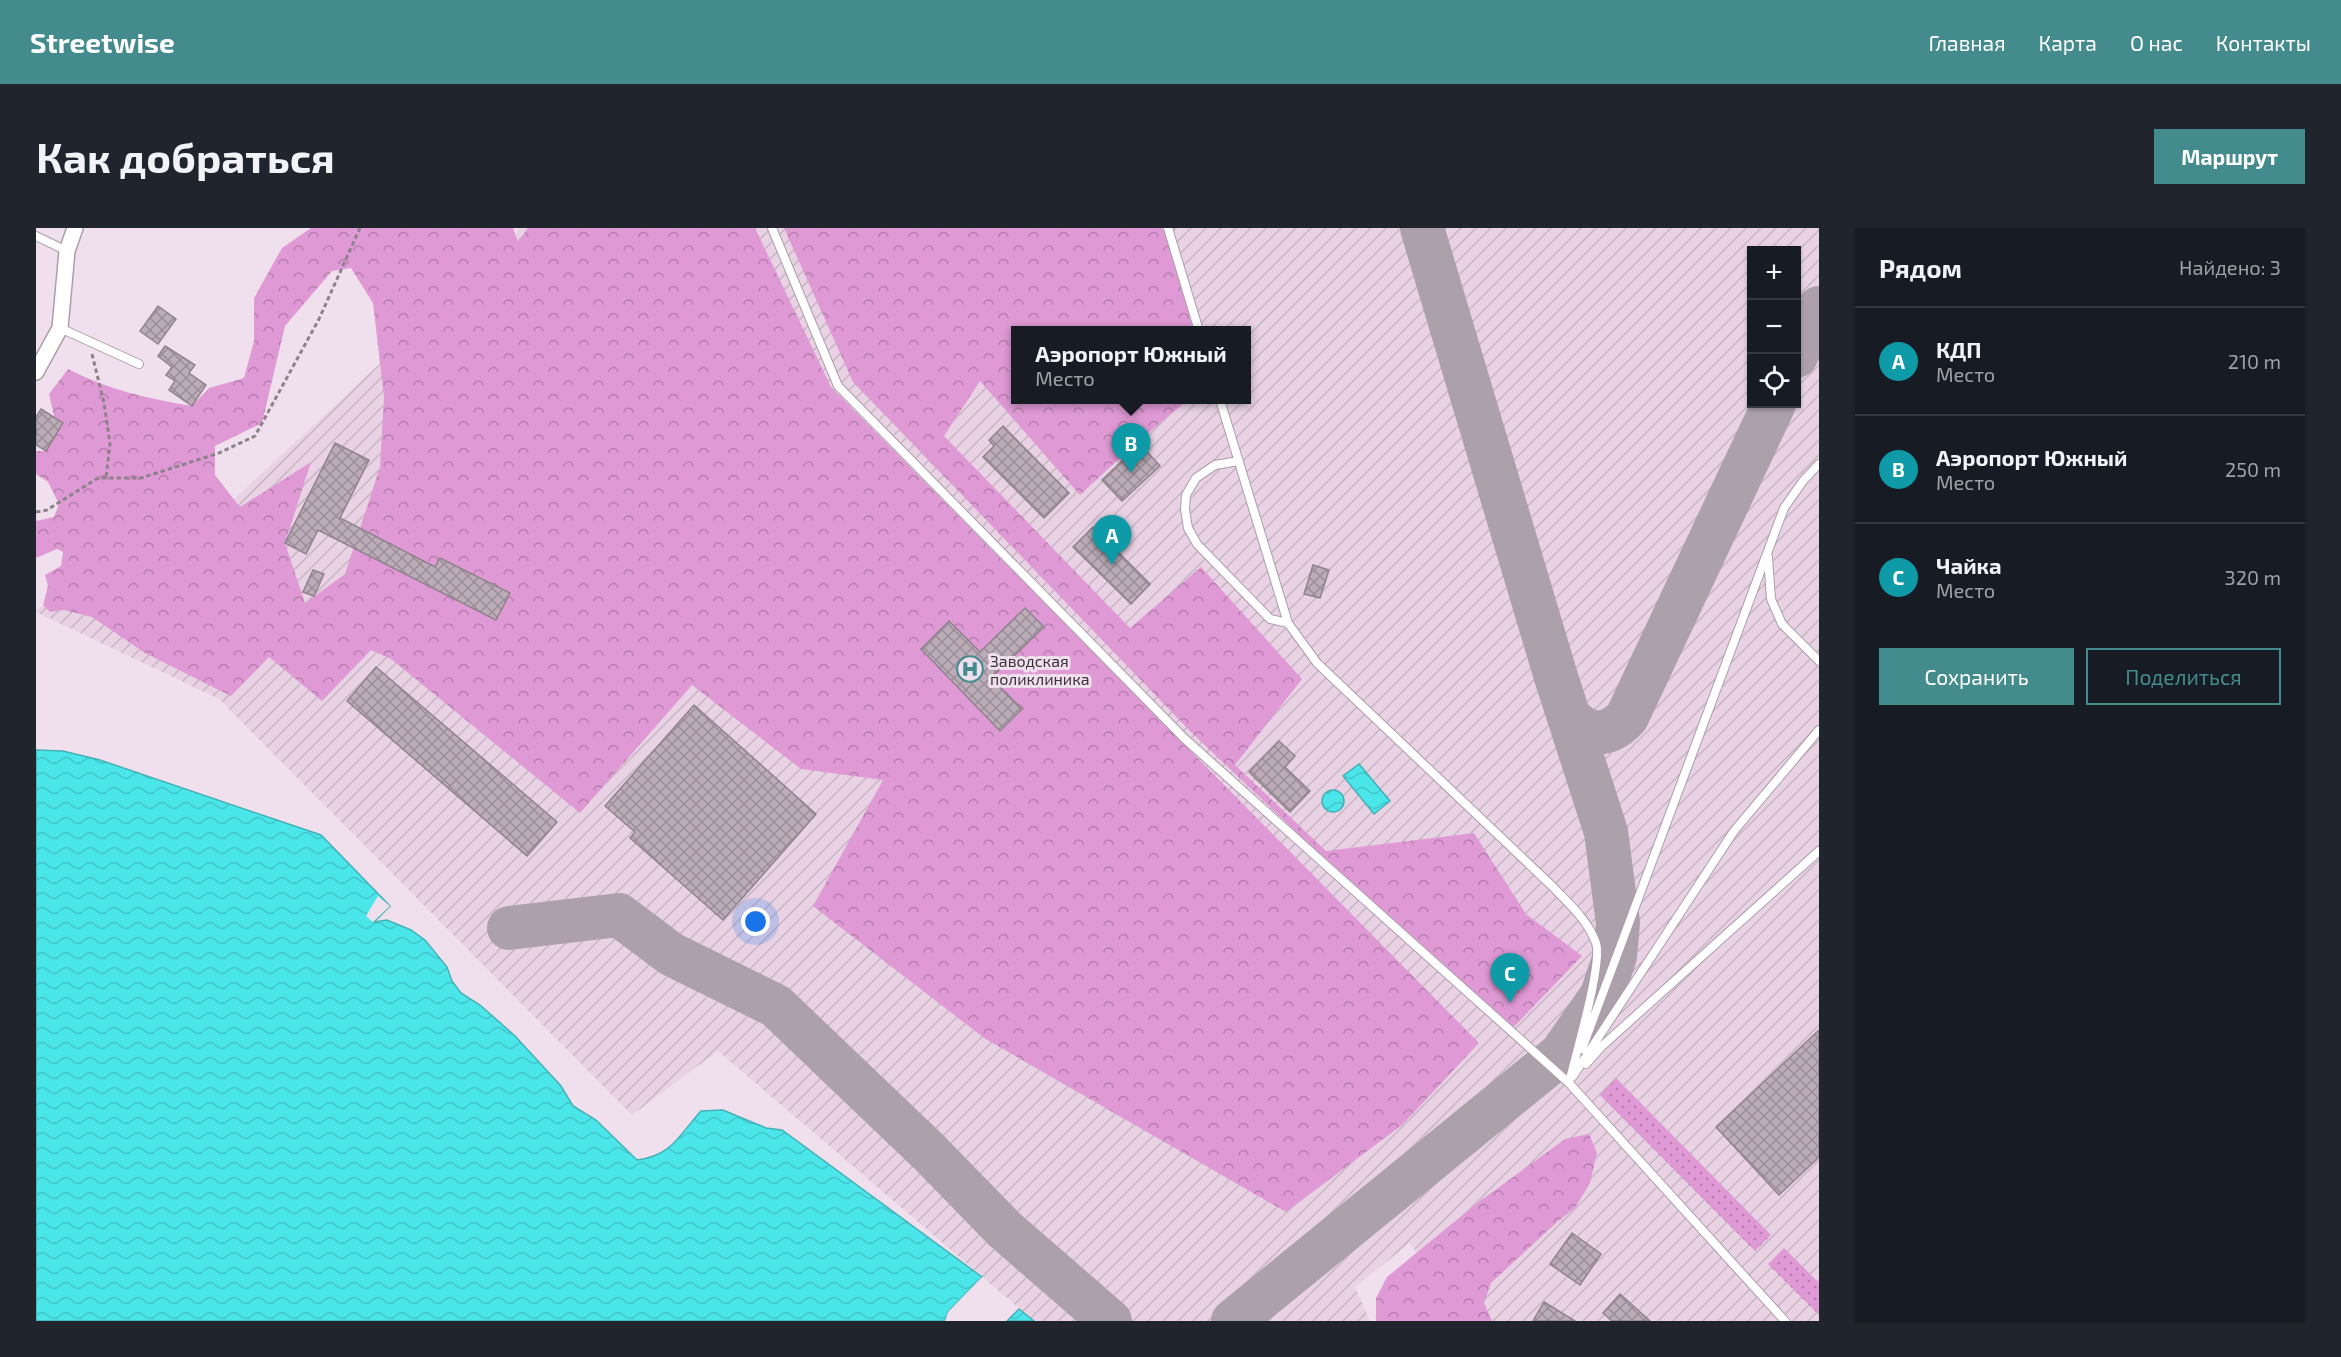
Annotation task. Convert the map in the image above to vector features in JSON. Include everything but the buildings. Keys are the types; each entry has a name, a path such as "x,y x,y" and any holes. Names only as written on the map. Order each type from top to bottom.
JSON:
{"street":[{"path":"36,372 60,328 67,251 75,228"}],"lane":[{"path":"772,228 838,386 1185,739 1569,1083 1785,1321"},
{"path":"1168,228 1198,326"},
{"path":"36,236 67,251"},
{"path":"60,328 139,364"},
{"path":"1222,404 1288,623 1317,663 1543,877 1586,921 1597,946 1594,980 1569,1083"},
{"path":"1239,461 1215,465 1196,478 1186,495 1185,509 1188,528 1197,544 1270,619 1288,623"},
{"path":"1569,1083 1784,508 1803,481 1819,464"},
{"path":"1768,551 1771,599 1782,624 1819,661"},
{"path":"1569,1083 1734,831 1819,730"},
{"path":"1569,1083 1602,1046 1819,850"}],"path":[{"path":"36,512 47,510 98,478 141,478 219,453 255,436 319,319 360,228"},
{"path":"89,341 104,403 110,444 106,478"}],"shaded area":[{"path":"519,228 1819,228 1819,1321 1463,1321 1410,1243 1355,1287 1370,1321 1034,1321 718,1051 632,1115 219,699 36,610 233,500 512,241"}],"green space":[{"path":"311,228 513,228 518,242 528,228 755,228 831,387 1479,1043 1402,1125 1286,1212 984,1038 813,906 883,780 801,769 692,685 580,813 391,659 371,650 322,701 269,657 231,696 145,653 92,617 64,610 50,612 43,605 48,586 45,575 61,566 63,552 57,549 36,558 36,521 54,517 59,504 48,482 36,474 36,451 44,451 57,429 49,394 68,369 128,392 192,406 209,388 244,378 254,341 254,298 282,248","holes":["351,268 373,303 384,397 380,467 345,574 305,603 285,543 311,462 240,507 215,475 215,446 262,423 285,326 332,271"]},
{"path":"784,228 1162,228 1176,250 1192,326 1011,326 1011,404 1183,404 1137,442 1080,495 980,381 944,436 1130,628 1201,567 1302,679 1235,765 1326,851 1474,833 1526,914 1582,956 1508,1033 1190,731 853,382"},
{"path":"1616,1078 1771,1235 1755,1251 1600,1095"},
{"path":"1589,1134 1597,1153 1590,1183 1575,1208 1491,1283 1484,1303 1492,1321 1376,1321 1376,1298 1387,1277 1476,1204 1565,1139"},
{"path":"1784,1248 1819,1283 1819,1315 1768,1264"}],"water":[{"path":"36,750 63,751 100,760 321,835 390,906 374,922 387,920 411,930 425,940 447,967 452,981 461,993 480,1005 515,1036 561,1086 573,1106 596,1120 637,1160 649,1158 667,1149 701,1111 723,1110 766,1128 782,1130 982,1277 948,1312 945,1321 36,1321"},
{"path":"1359,764 1390,801 1374,814 1343,776"},
{"path":"1333,790 1341,793 1344,801 1341,809 1333,812 1325,809 1322,801 1325,793"},
{"path":"1019,1309 1034,1321 1007,1321"}],"pier":[{"path":"378,896 390,906 373,922 366,916"},
{"path":"982,1277 984,1279 951,1314 948,1321 945,1321 948,1312"}],"taxiway":[{"path":"1233,1321 1561,1054 1602,995 1615,956 1618,923 1606,832 1556,677 1422,228"},
{"path":"1797,354 1819,308"},
{"path":"1569,716 1583,728 1598,732 1612,729 1627,717 1772,408"},
{"path":"509,928 619,915 671,954 776,1006 929,1152 1004,1229 1110,1321"}],"place":[{"name":"Аэропорт Южный","path":"1131,473"},
{"name":"КДП","path":"1112,565"},
{"name":"Заводская поликлиника","path":"970,669"},
{"name":"Чайка","path":"1510,1003"}]}
